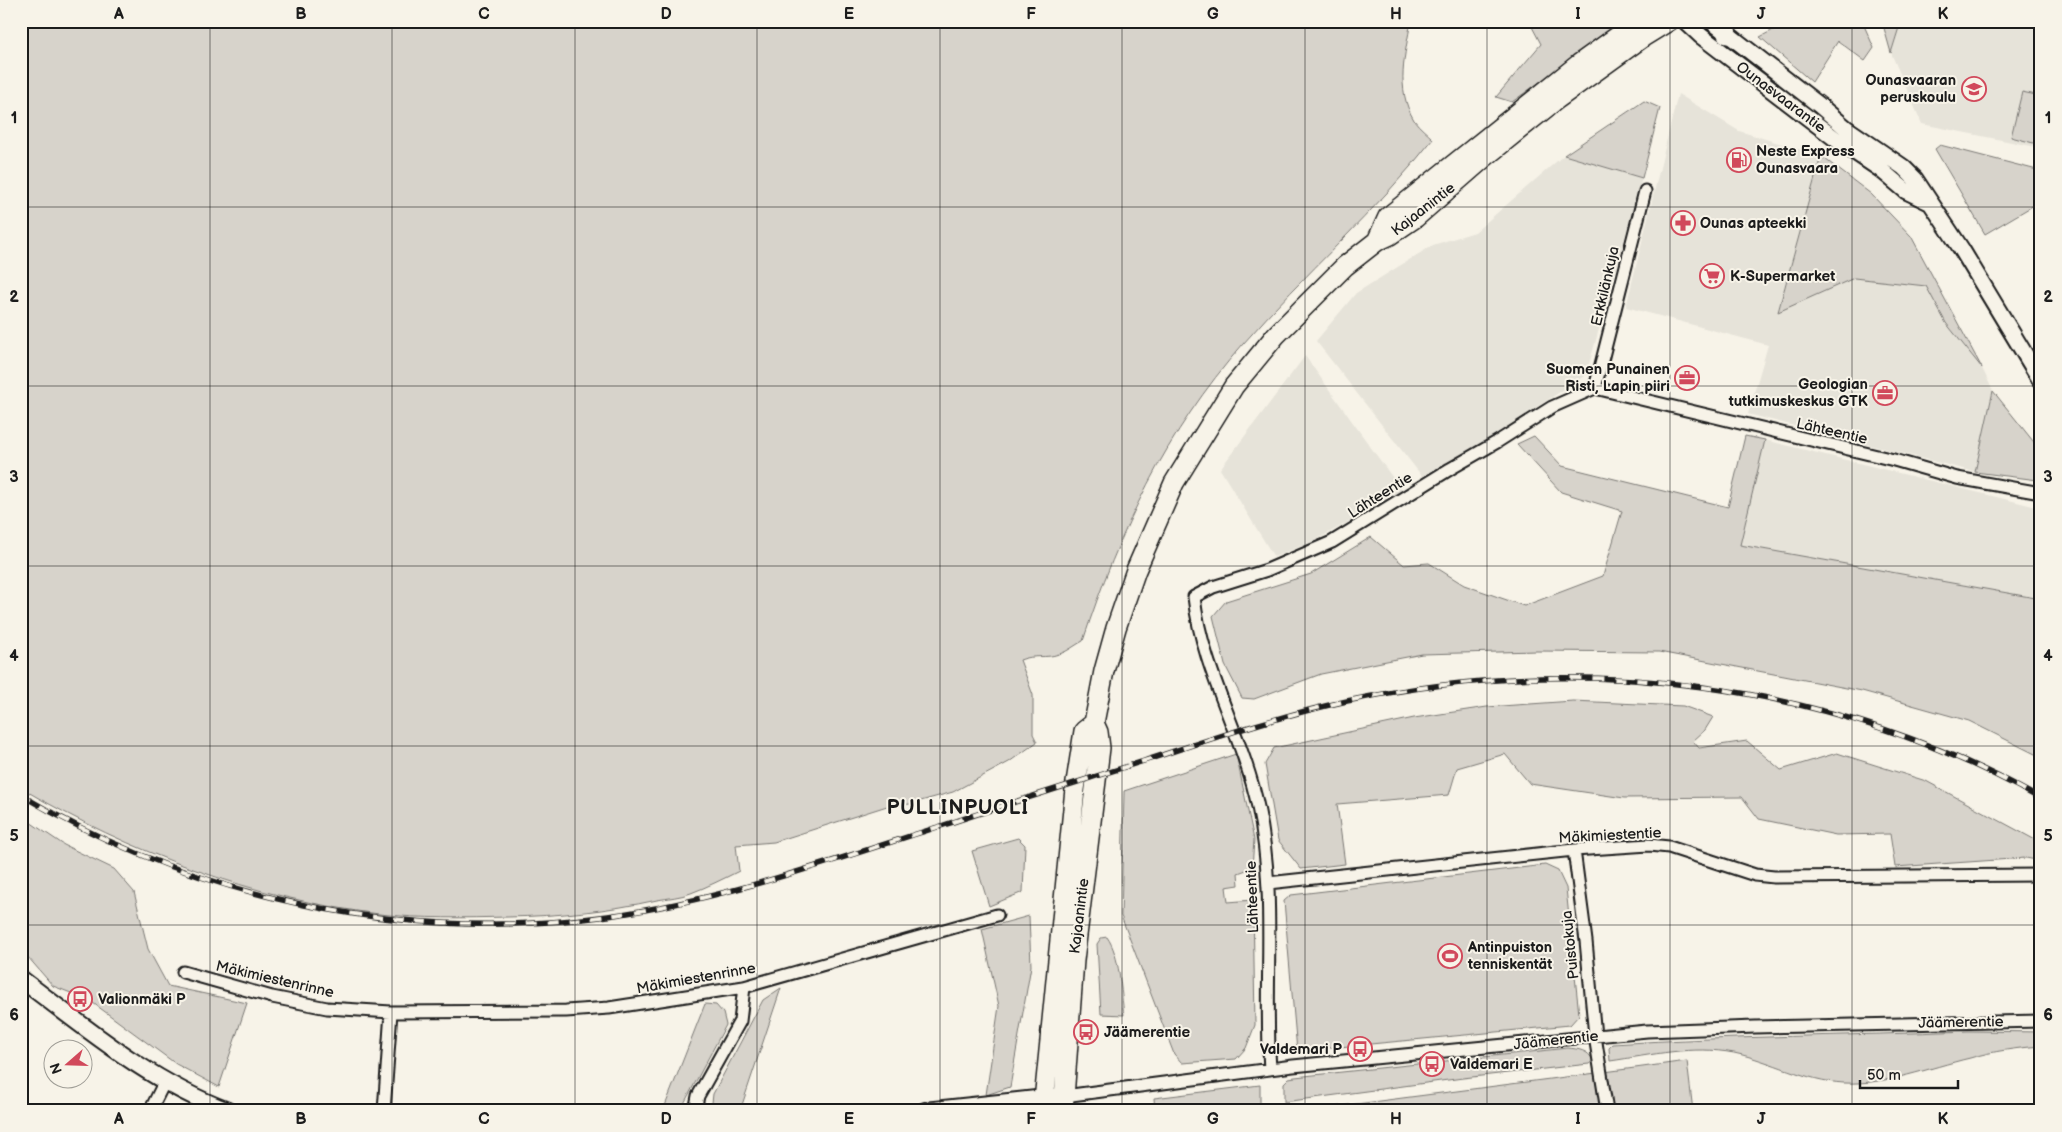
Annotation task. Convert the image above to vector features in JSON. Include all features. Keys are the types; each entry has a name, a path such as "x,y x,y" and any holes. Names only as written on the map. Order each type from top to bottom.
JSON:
{"main road":[{"name":"Kajaanintie","path":"1377,241 1390,235 1415,218 1485,157 1557,99 1643,37 1669,21"},
{"name":"Kajaanintie","path":"1377,241 1388,217 1631,24"},
{"path":"1044,1104 1075,789 1084,731 1094,723 1104,671 1116,628 1136,570 1174,483 1234,386 1276,335 1345,266 1377,241"},
{"name":"Kajaanintie","path":"1064,1104 1074,960 1100,748 1098,732 1094,723"},
{"path":"21,979 100,1038 165,1081 185,1093 228,1111"},
{"name":"Jäämerentie","path":"925,1111 1064,1104"}],"street":[{"name":"Ounasvaarantie","path":"1685,21 1701,36 1837,140 1880,169 1906,191 1929,202"},
{"name":"Ounasvaarantie","path":"1711,21 1726,28 1846,128 1903,167 1918,184 1962,250 2041,380"},
{"name":"Erkkilänkuja","path":"1595,388 1645,191"},
{"name":"Lähteentie","path":"1270,1069 1268,1026 1268,883 1263,836 1256,799 1199,629 1194,597 1213,587 1267,570 1332,542 1450,469 1498,442 1552,407 1595,388 1894,460 1957,478 2041,493"},
{"name":"Mäkimiestentie","path":"1268,883 1574,850 1649,846 1669,847 1755,875 1774,877 2041,876"},
{"name":"Puistokuja","path":"1574,850 1586,941 1595,1036 1607,1111"},
{"name":"Mäkimiestenrinne","path":"183,972 272,997 327,1008 391,1012 566,1011 609,1008 744,987 997,915"},
{"path":"695,1111 698,1096 740,1021 744,987"},
{"path":"384,1111 391,1012"},
{"name":"Jäämerentie","path":"1064,1104 1270,1069 1647,1031 2041,1020"},
{"path":"150,1111 165,1081"}],"shaded area":[{"path":"21,21 1411,21 1403,71 1405,96 1414,120 1433,139 1388,192 1266,318 1215,378 1191,412 1168,448 1129,522 1112,561 1083,641 1059,654 1020,660 1033,695 1033,734 1037,742 1009,762 953,792 910,804 887,806 774,842 736,845 739,871 683,896 602,910 545,915 460,918 395,916 332,907 286,897 194,869 105,833 21,788"},
{"path":"1529,21 1612,21 1612,30 1512,102 1496,97 1541,44"},
{"path":"1790,21 1862,21 1874,48 1865,61 1838,41 1812,82 1760,37"},
{"path":"1882,21 1901,21 1891,53"},
{"name":"Ounasvaaran peruskoulu","path":"1901,21 2041,21 2041,148 1922,124 1891,53"},
{"path":"2022,92 2041,96 2041,140 2037,144 2011,137"},
{"path":"1678,94 1739,131 1821,156 1778,311 1854,278 1927,286 1946,323 1982,368 1993,391 1975,472 1748,414 1768,345 1626,307"},
{"path":"1644,101 1660,108 1642,178 1564,155"},
{"path":"1940,145 2041,171 2041,201 1985,234 1935,149"},
{"path":"1564,155 1642,178 1586,375 1425,480 1316,341 1356,293 1433,245 1475,232"},
{"path":"1821,156 1871,194 1911,236 1982,368 1946,323 1926,286 1854,278 1778,312"},
{"path":"1305,356 1403,492 1314,541 1274,557 1220,469"},
{"path":"1993,391 2041,451 2038,480 1975,472"},
{"path":"1534,436 1562,466 1728,507 1745,436 1765,440 1740,545 2041,599 2041,757 1969,721 1862,691 1659,652 1537,651 1422,654 1321,674 1254,699 1242,698 1225,665 1213,616 1226,601 1311,574 1371,537 1404,565 1429,563 1464,585 1524,606 1603,576 1622,511 1561,492 1517,444"},
{"path":"1765,440 2041,508 2041,599 1740,545"},
{"path":"1573,701 1683,706 1713,717 1705,730 1693,741 1699,748 1747,741 1781,770 1837,753 1926,781 2041,843 2041,861 2026,858 1895,867 1890,834 1836,835 1759,819 1742,797 1624,798 1530,784 1505,754 1457,768 1449,795 1337,804 1345,864 1301,869 1278,840 1265,764 1274,748 1414,718 1487,707"},
{"path":"1236,754 1254,840 1252,868 1238,873 1239,885 1226,887 1228,902 1253,900 1255,1025 1246,1048 1236,1059 1182,1063 1174,1054 1121,916 1124,791"},
{"path":"21,816 64,845 114,869 134,892 148,949 168,986 247,1003 219,1087 176,1064 89,1000 53,986 21,949"},
{"path":"1018,838 1025,845 1023,892 989,906 972,851"},
{"path":"1545,865 1558,871 1566,888 1579,1015 1570,1025 1297,1051 1284,901 1291,895"},
{"path":"1029,916 1031,966 1010,1087 986,1095 999,1006 982,929"},
{"path":"1107,937 1115,954 1124,1015 1101,1014 1097,944 1101,938"},
{"path":"781,988 740,1111 718,1111 712,1103 713,1094 763,1000"},
{"path":"705,1004 716,1005 723,1013 726,1025 680,1111 663,1111"},
{"path":"1968,1031 2041,1032 2041,1046 1987,1053 1892,1079 1860,1083 1816,1079 1734,1053 1718,1051 1687,1050 1610,1061 1609,1048 1613,1044 1657,1041"},
{"path":"1568,1048 1586,1052 1593,1061 1589,1064 1463,1078 1284,1102 1284,1083 1289,1078"},
{"path":"1687,1061 1693,1111 1302,1111 1635,1068"},
{"path":"1260,1085 1260,1104 1212,1111 1155,1111 1154,1098"}],"railway":[{"path":"21,795 88,831 158,862 231,886 304,905 379,917 455,924 532,923 608,916 694,900 820,865 1270,721 1347,701 1435,686 1524,679 1614,679 1703,687 1791,703 1877,727 1960,759 2041,799"}],"place":[{"name":"Ounasvaaran peruskoulu","path":"1974,89"},
{"name":"Neste Express Ounasvaara","path":"1739,160"},
{"name":"Ounas apteekki","path":"1683,223"},
{"name":"K-Supermarket","path":"1712,276"},
{"name":"Suomen Punainen Risti, Lapin piiri","path":"1687,378"},
{"name":"Geologian tutkimuskeskus GTK","path":"1885,393"},
{"name":"Antinpuiston tenniskentät","path":"1450,956"},
{"name":"Valionmäki P","path":"80,999"},
{"name":"Jäämerentie","path":"1086,1032"},
{"name":"Valdemari P","path":"1360,1049"},
{"name":"Valdemari E","path":"1432,1064"}],"district":[{"name":"PULLINPUOLI","path":"958,807"}]}
